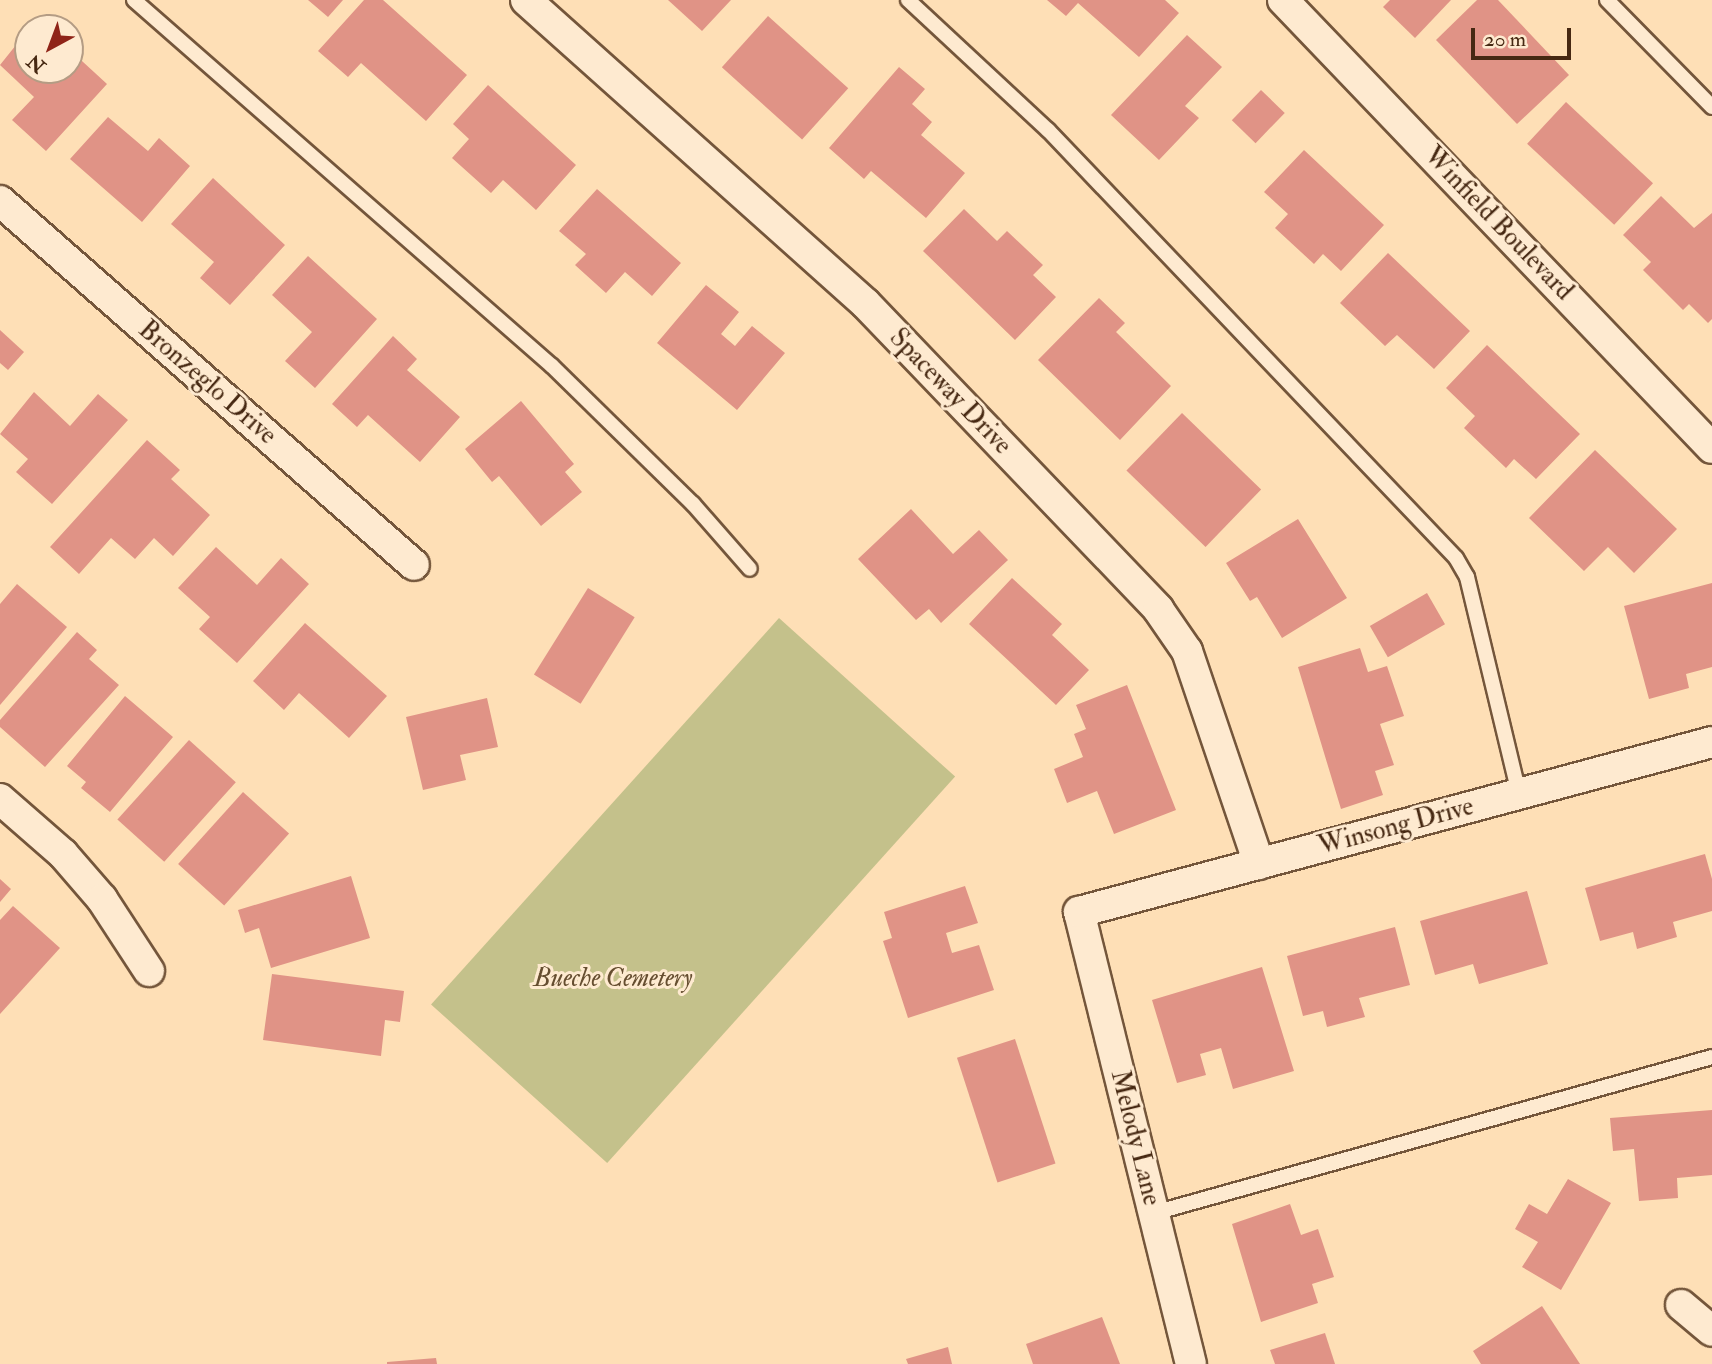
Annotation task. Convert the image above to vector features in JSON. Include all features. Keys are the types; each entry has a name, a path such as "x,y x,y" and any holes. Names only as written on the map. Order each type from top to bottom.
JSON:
{"street":[{"name":"Spaceway Drive","path":"526,0 865,303 1158,609 1187,651 1259,864"},
{"name":"Winfield Boulevard","path":"1283,0 1712,448"},
{"name":"Bronzeglo Drive","path":"0,201 414,565"},
{"name":"Winsong Drive","path":"1079,912 1712,742"},
{"path":"0,799 63,855 102,899 149,971"},
{"name":"Melody Lane","path":"1079,912 1191,1364"},
{"path":"1681,1305 1712,1331"}],"lane":[{"path":"134,0 552,366 693,503 750,569"},
{"path":"908,0 1048,130 1456,558 1467,578 1519,794"},
{"path":"1606,0 1712,107"},
{"path":"1154,1213 1712,1057"}],"green space":[{"name":"Bueche Cemetery","path":"779,618 955,777 607,1163 431,1004"}],"building":[{"path":"308,0 343,0 328,17"},
{"path":"364,0 383,0 467,75 426,121 361,63 348,77 318,51"},
{"path":"668,0 731,0 702,31"},
{"path":"1047,0 1165,0 1179,13 1139,57 1078,3 1066,16"},
{"path":"1390,0 1451,0 1415,38 1383,7"},
{"path":"1477,0 1498,0 1569,75 1517,124 1436,40"},
{"path":"768,16 848,88 802,140 722,67"},
{"path":"1187,35 1222,67 1185,106 1199,118 1159,160 1111,115"},
{"path":"14,48 14,78 0,65"},
{"path":"84,63 107,84 46,151 12,120 34,97 20,84 84,84"},
{"path":"899,67 925,89 912,104 932,122 921,135 965,173 926,218 871,171 864,179 829,148"},
{"path":"488,85 576,165 536,210 503,180 491,193 452,158 469,139 453,124"},
{"path":"1261,90 1285,113 1256,143 1232,120"},
{"path":"1566,102 1653,183 1614,225 1527,144"},
{"path":"108,117 148,151 159,138 190,166 142,222 70,159"},
{"path":"1304,150 1384,225 1341,271 1323,254 1314,264 1275,228 1288,214 1264,192"},
{"path":"213,178 285,245 230,305 200,278 214,262 171,224"},
{"path":"597,189 681,263 652,296 625,272 606,293 575,265 586,254 559,231"},
{"path":"1661,196 1694,228 1712,213 1712,319 1708,323 1689,304 1683,310 1643,270 1651,262 1623,235"},
{"path":"964,209 997,241 1007,231 1043,265 1033,275 1056,297 1015,340 923,251"},
{"path":"1388,253 1470,331 1434,369 1397,335 1385,346 1340,303"},
{"path":"308,256 377,319 315,388 285,361 312,332 272,295"},
{"path":"706,285 739,312 721,334 735,346 752,326 785,353 737,410 657,343"},
{"path":"1099,298 1125,323 1116,332 1171,386 1120,440 1038,360"},
{"path":"0,330 24,352 8,370 0,363"},
{"path":"393,336 417,359 407,370 460,417 420,462 368,415 357,427 332,404"},
{"path":"1487,345 1580,434 1536,479 1514,459 1506,468 1464,428 1475,416 1446,388"},
{"path":"34,392 70,426 98,394 128,420 52,504 16,472 28,459 0,434"},
{"path":"521,401 574,464 565,472 582,492 541,526 499,476 492,482 465,449"},
{"path":"1182,413 1261,489 1206,547 1126,471"},
{"path":"147,440 180,470 171,479 210,515 173,556 154,538 135,559 111,538 79,574 50,547"},
{"path":"1595,450 1677,529 1634,573 1608,547 1584,571 1529,518"},
{"path":"911,509 953,554 979,530 1008,560 941,623 929,609 916,620 858,559"},
{"path":"1298,519 1347,598 1282,638 1257,597 1250,601 1226,563"},
{"path":"216,547 257,585 281,558 309,584 237,663 199,629 210,617 178,588"},
{"path":"1012,578 1062,624 1052,635 1089,670 1056,705 969,624"},
{"path":"1712,583 1712,667 1686,674 1689,688 1649,699 1624,606"},
{"path":"17,584 67,627 0,705 0,604"},
{"path":"588,588 635,617 581,704 534,675"},
{"path":"1427,593 1445,624 1388,657 1370,626"},
{"path":"305,623 387,696 349,738 299,693 284,710 253,681"},
{"path":"77,632 97,650 89,659 119,685 45,767 0,727 0,720"},
{"path":"1360,648 1368,672 1387,666 1404,716 1380,724 1394,765 1375,771 1383,795 1341,809 1298,667"},
{"path":"1127,685 1176,810 1114,834 1097,791 1067,803 1054,769 1083,757 1074,734 1086,729 1076,705"},
{"path":"125,696 173,737 110,812 81,788 86,782 67,766"},
{"path":"487,698 498,747 460,755 466,780 423,790 406,717"},
{"path":"189,740 236,782 164,862 117,820"},
{"path":"243,792 289,833 224,906 178,864"},
{"path":"1705,854 1712,879 1712,911 1673,922 1677,937 1637,949 1633,932 1600,941 1585,888"},
{"path":"351,876 370,938 271,968 259,928 245,933 238,910"},
{"path":"0,879 11,889 0,902"},
{"path":"965,886 978,923 946,933 952,953 979,945 994,990 908,1018 883,941 892,938 884,912"},
{"path":"1527,891 1548,964 1479,984 1473,964 1435,975 1420,921"},
{"path":"13,906 60,948 0,1014 0,920"},
{"path":"1395,927 1410,985 1359,998 1365,1017 1327,1027 1323,1011 1303,1016 1287,956"},
{"path":"1262,967 1294,1071 1233,1089 1221,1048 1200,1054 1206,1075 1177,1083 1152,1000"},
{"path":"272,974 404,991 400,1022 385,1020 381,1056 263,1040"},
{"path":"1015,1039 1055,1164 997,1182 957,1058"},
{"path":"1712,1110 1712,1175 1677,1178 1678,1198 1639,1201 1634,1149 1613,1151 1610,1118"},
{"path":"1568,1179 1611,1203 1561,1290 1522,1267 1538,1242 1515,1229 1529,1204 1547,1214"},
{"path":"1290,1204 1301,1235 1318,1229 1334,1277 1312,1284 1318,1303 1261,1322 1232,1224"},
{"path":"1542,1306 1580,1364 1481,1364 1473,1351"},
{"path":"1102,1317 1120,1364 1033,1364 1026,1344"},
{"path":"1325,1333 1335,1364 1275,1364 1270,1350"},
{"path":"948,1347 952,1364 908,1364 906,1359"},
{"path":"436,1358 437,1364 387,1364 387,1362"}]}
